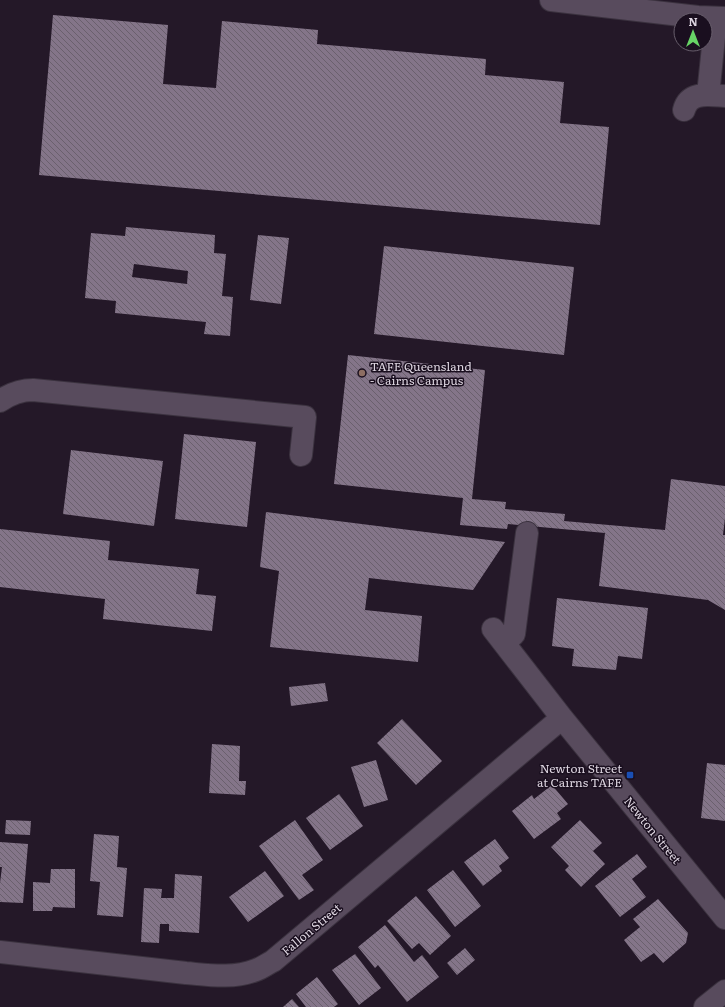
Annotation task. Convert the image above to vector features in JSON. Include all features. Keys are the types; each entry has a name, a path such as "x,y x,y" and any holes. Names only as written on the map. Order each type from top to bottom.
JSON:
{"street":[{"path":"551,0 721,18 716,96 696,96 690,99 684,110"},
{"path":"0,401 16,392 33,390 305,418 301,455"},
{"name":"Newton Street","path":"527,533 514,634 498,636 562,718 725,918"},
{"name":"Fallon Street","path":"0,952 215,976 238,975 256,970 273,961 562,718"},
{"path":"705,1007 725,991"}],"building":[{"path":"53,15 168,25 163,84 216,88 222,21 318,30 317,44 486,59 485,75 564,82 560,123 609,127 600,225 39,175"},
{"path":"126,227 215,235 214,253 226,254 222,296 233,297 230,336 204,334 206,322 115,313 116,301 85,298 91,233 125,236","holes":["134,264 188,271 187,284 132,277"]},
{"path":"258,235 289,238 281,304 250,300"},
{"path":"384,246 574,267 564,355 374,334"},
{"path":"348,355 485,370 472,499 506,502 505,509 565,514 564,521 665,530 671,479 725,486 725,518 723,535 725,535 725,610 708,600 599,586 605,533 508,524 507,529 460,525 463,498 334,484"},
{"path":"184,434 256,442 247,527 175,519"},
{"path":"71,450 163,461 154,526 63,514"},
{"path":"266,512 505,542 473,590 369,578 365,610 422,616 418,662 270,647 279,571 260,567"},
{"path":"0,529 110,541 108,560 199,569 196,594 216,596 212,631 103,619 105,599 0,587"},
{"path":"557,598 648,608 642,659 618,656 616,670 572,666 574,649 552,646"},
{"path":"325,683 328,701 291,706 289,687"},
{"path":"402,719 442,761 416,785 377,743"},
{"path":"212,744 240,746 239,781 246,781 245,795 209,793"},
{"path":"376,760 388,800 364,807 351,767"},
{"path":"707,763 725,765 725,821 701,818"},
{"path":"552,785 568,804 557,813 561,819 534,839 512,811 532,795 534,799"},
{"path":"339,794 363,826 330,850 306,818"},
{"path":"6,820 31,821 30,835 5,834"},
{"path":"295,820 323,860 302,875 314,890 299,900 259,846"},
{"path":"580,820 602,843 593,851 605,864 581,887 565,870 569,866 551,847"},
{"path":"94,834 119,836 117,867 127,868 123,917 97,915 100,882 90,881"},
{"path":"495,839 509,858 499,866 502,871 483,886 464,862"},
{"path":"0,842 28,844 23,903 0,902 2,867 0,867"},
{"path":"637,854 647,867 632,879 646,897 620,917 595,886"},
{"path":"51,869 75,869 75,908 53,907 52,911 33,911 33,882 50,883"},
{"path":"453,870 481,906 455,927 427,890"},
{"path":"265,871 284,896 248,922 229,897"},
{"path":"175,874 202,876 199,933 169,931 169,924 160,924 159,943 141,942 144,888 162,889 161,898 174,898"},
{"path":"416,896 451,936 430,955 419,943 412,949 387,921"},
{"path":"658,899 688,933 686,943 663,963 654,953 641,962 624,940 640,927 633,919"},
{"path":"385,925 414,962 422,955 439,977 407,1002 378,965 375,968 358,947"},
{"path":"465,948 475,960 457,975 447,963"},
{"path":"355,954 381,988 359,1005 332,970"},
{"path":"317,977 338,1004 334,1007 306,1007 296,994"},
{"path":"292,999 299,1007 283,1007"}],"place":[{"name":"TAFE Queensland - Cairns Campus","path":"362,373"},
{"name":"Newton Street at Cairns TAFE","path":"630,775"}]}
